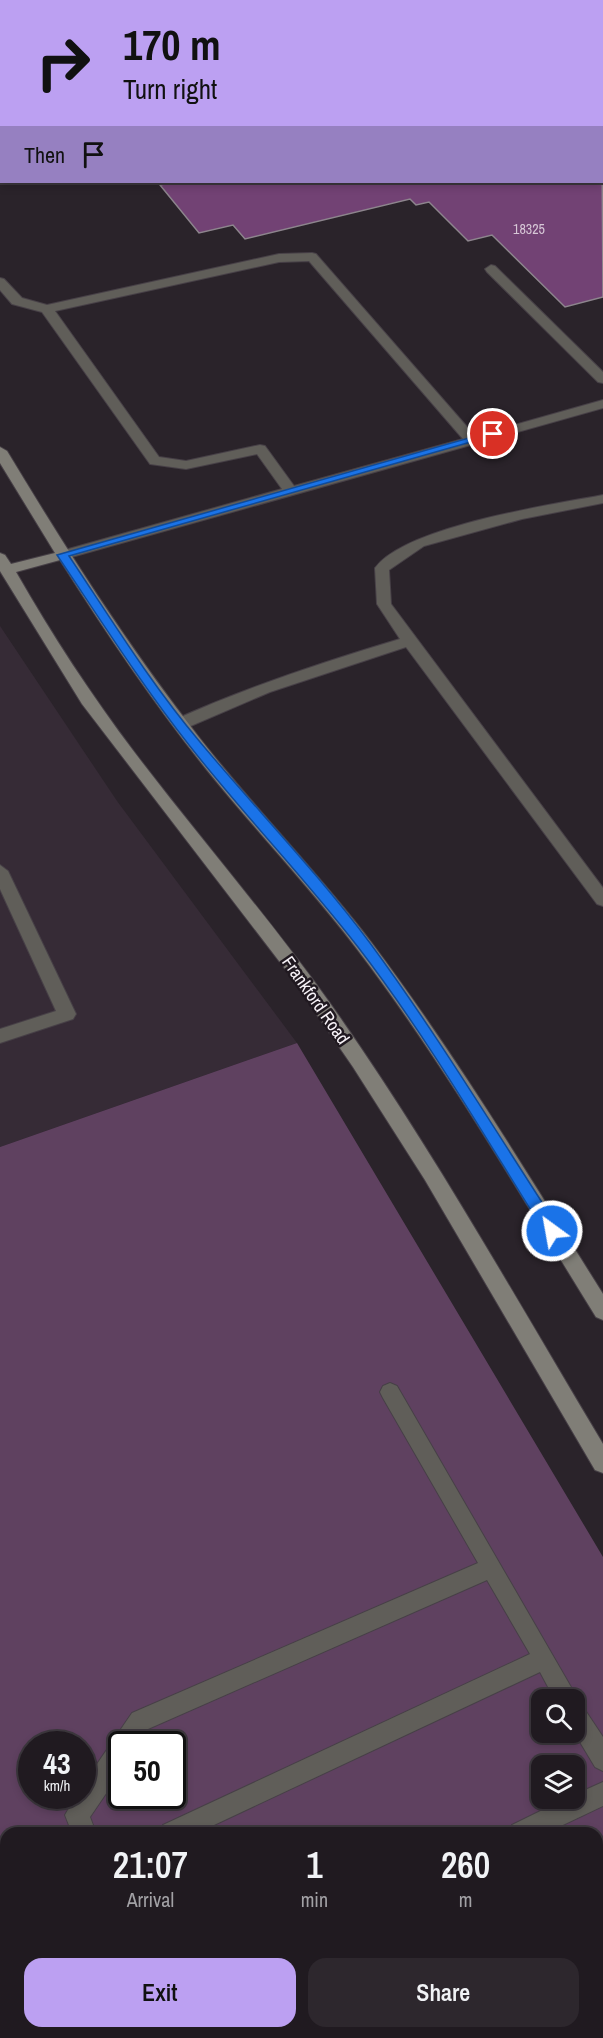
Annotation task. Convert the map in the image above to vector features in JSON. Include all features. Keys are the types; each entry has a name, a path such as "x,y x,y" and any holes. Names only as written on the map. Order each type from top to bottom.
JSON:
{"main road":[{"path":"0,451 63,555 148,684 308,875 370,954 457,1082 603,1311"},
{"path":"2,566 63,555"},
{"name":"Frankford Road","path":"2,566 46,641 103,722 321,1004 369,1076 603,1463"}],"lane":[{"path":"0,282 17,301 47,309 279,258 312,257 471,440"},
{"path":"490,269 603,378"},
{"path":"47,309 155,461 186,465 260,449 291,491"},
{"path":"63,555 603,404"},
{"path":"603,499 521,515 419,543 381,568 384,604 603,900"},
{"path":"180,724 231,699 283,679 410,641"},
{"path":"0,871 67,1014 0,1036"},
{"path":"390,1392 562,1689"},
{"path":"133,1731 140,1721 492,1567"},
{"path":"184,1827 544,1659"},
{"path":"585,1729 603,1759"},
{"path":"82,1827 77,1815 108,1770"},
{"path":"533,1827 603,1794"}],"shaded area":[{"path":"0,626 117,801 297,1043 0,1147"},
{"path":"297,1043 603,1557 603,1827 0,1827 0,1147"}],"building":[{"path":"170,183 602,183 603,297 565,307 492,235 468,241 429,202 416,205 410,199 245,239 233,225 199,233 160,185"}],"route":[{"path":"493,434 63,555 148,684 194,744 308,875 364,945 464,1091 552,1231"}]}
